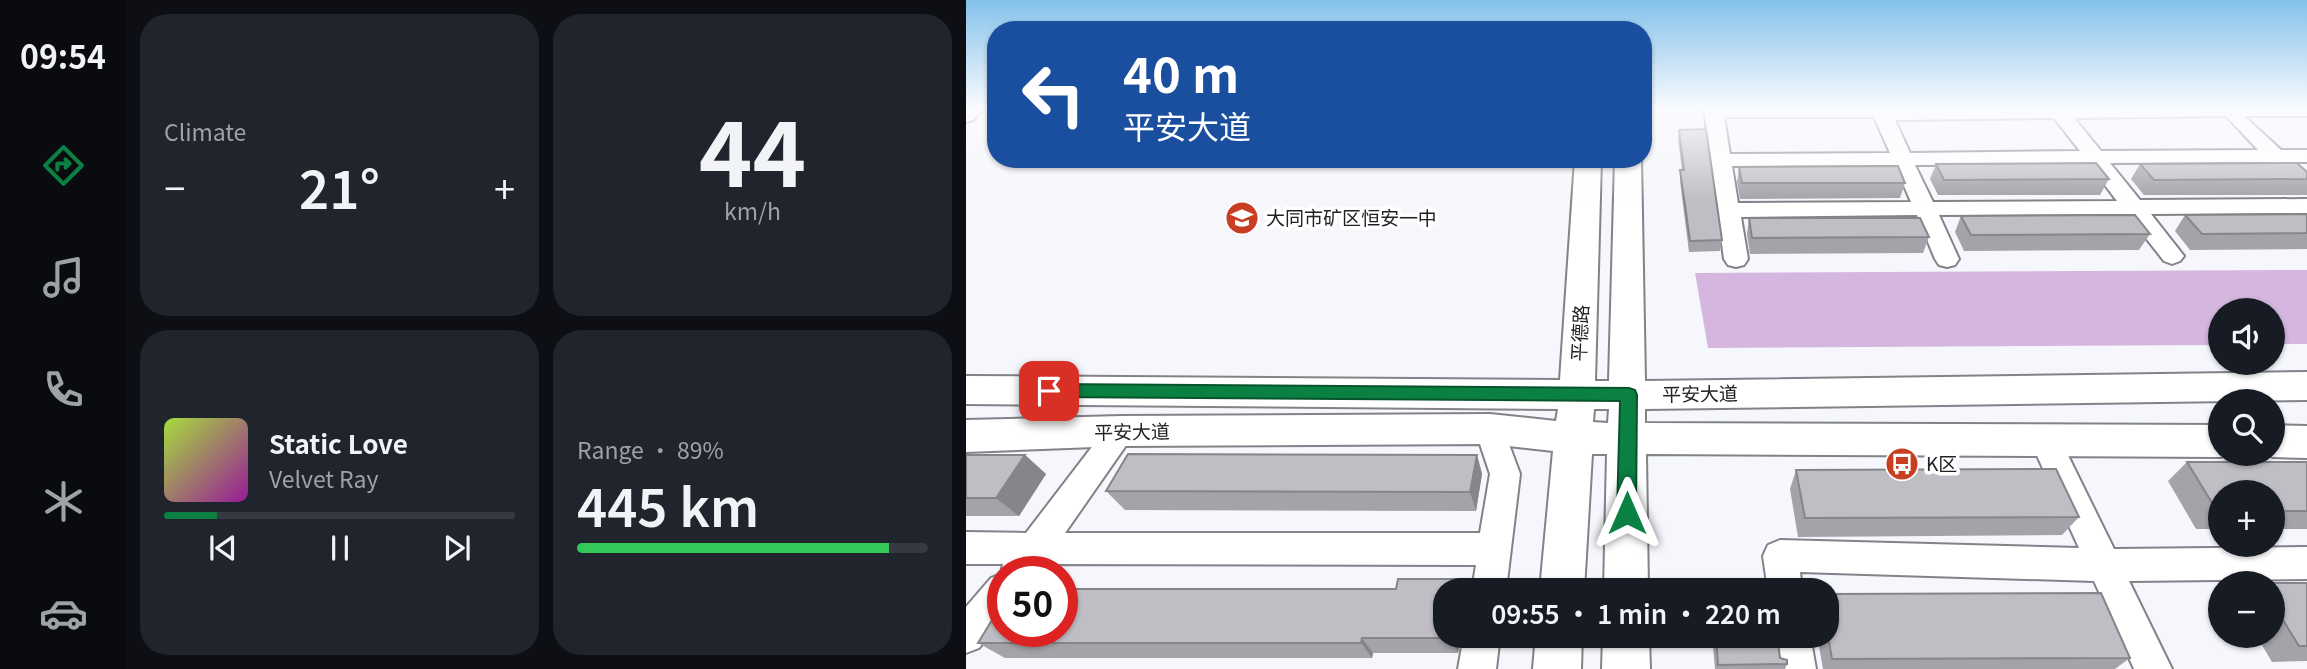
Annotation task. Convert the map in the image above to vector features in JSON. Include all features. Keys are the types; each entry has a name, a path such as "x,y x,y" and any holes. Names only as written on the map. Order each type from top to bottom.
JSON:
{"main road":[{"name":"平德路","path":"1563,578 1577,393 1588,168"},
{"path":"1626,578 1628,168"},
{"name":"平安大道","path":"966,390 1629,395 2307,386"},
{"name":"平安大道","path":"966,436 1121,431 1490,429 1573,438 2208,441"},
{"path":"2285,441 2307,442"},
{"path":"1557,669 1558,648"},
{"path":"1626,648 1626,669"}],"street":[{"path":"1718,139 1736,259"},
{"path":"1894,139 1947,259"},
{"path":"2081,139 2172,256"},
{"path":"1721,160 2307,156"},
{"path":"1490,429 1505,474 1491,578"},
{"path":"2045,440 2153,669"},
{"path":"966,548 1007,556"},
{"path":"1078,559 1495,549"},
{"path":"1783,578 1780,556 2104,565 2307,563"},
{"path":"966,635 987,609"},
{"path":"1477,669 1480,648"},
{"path":"1794,648 1797,669"}],"lane":[{"path":"2257,139 2307,185"},
{"path":"1728,210 2307,206"},
{"path":"1031,556 1121,431"}],"shaded area":[{"path":"2307,270 2307,344 2285,344 2285,298 2208,298 2208,345 1708,348 1695,273"}],"building":[{"path":"1680,139 1707,139 1722,240 1690,241 1680,170 1684,170"},
{"path":"2096,163 2109,179 1944,180 1936,164"},
{"path":"2297,163 2307,172 2307,179 2154,180 2140,164"},
{"path":"1898,166 1905,183 1742,183 1739,167"},
{"path":"2307,214 2307,233 2202,234 2185,215"},
{"path":"2135,215 2150,234 1971,235 1961,216"},
{"path":"1749,218 1920,218 1929,237 1752,238"},
{"path":"1128,454 1477,455 1470,492 1106,491"},
{"path":"966,455 1025,455 996,498 966,498"},
{"path":"2187,462 2208,462 2208,466 2285,466 2285,462 2307,462 2307,511 2285,511 2285,480 2208,480 2208,496"},
{"path":"2056,469 2079,517 1805,518 1796,470"},
{"path":"1398,579 1433,579 1433,638 1362,638 1361,643 1078,643 1078,589 1396,589"},
{"path":"2285,583 2307,583 2307,646 2299,646 2285,623"},
{"path":"2101,593 2130,658 1832,659 1830,648 1839,648 1839,594"},
{"path":"987,628 987,643 978,643"},
{"path":"1717,648 1779,648 1780,658 1787,660 1787,664 1718,665"}],"place":[{"name":"大同市矿区恒安一中","path":"1242,218"},
{"name":"K区","path":"1902,464"}],"route":[{"path":"1049,391 1629,395 1627,513"}]}
